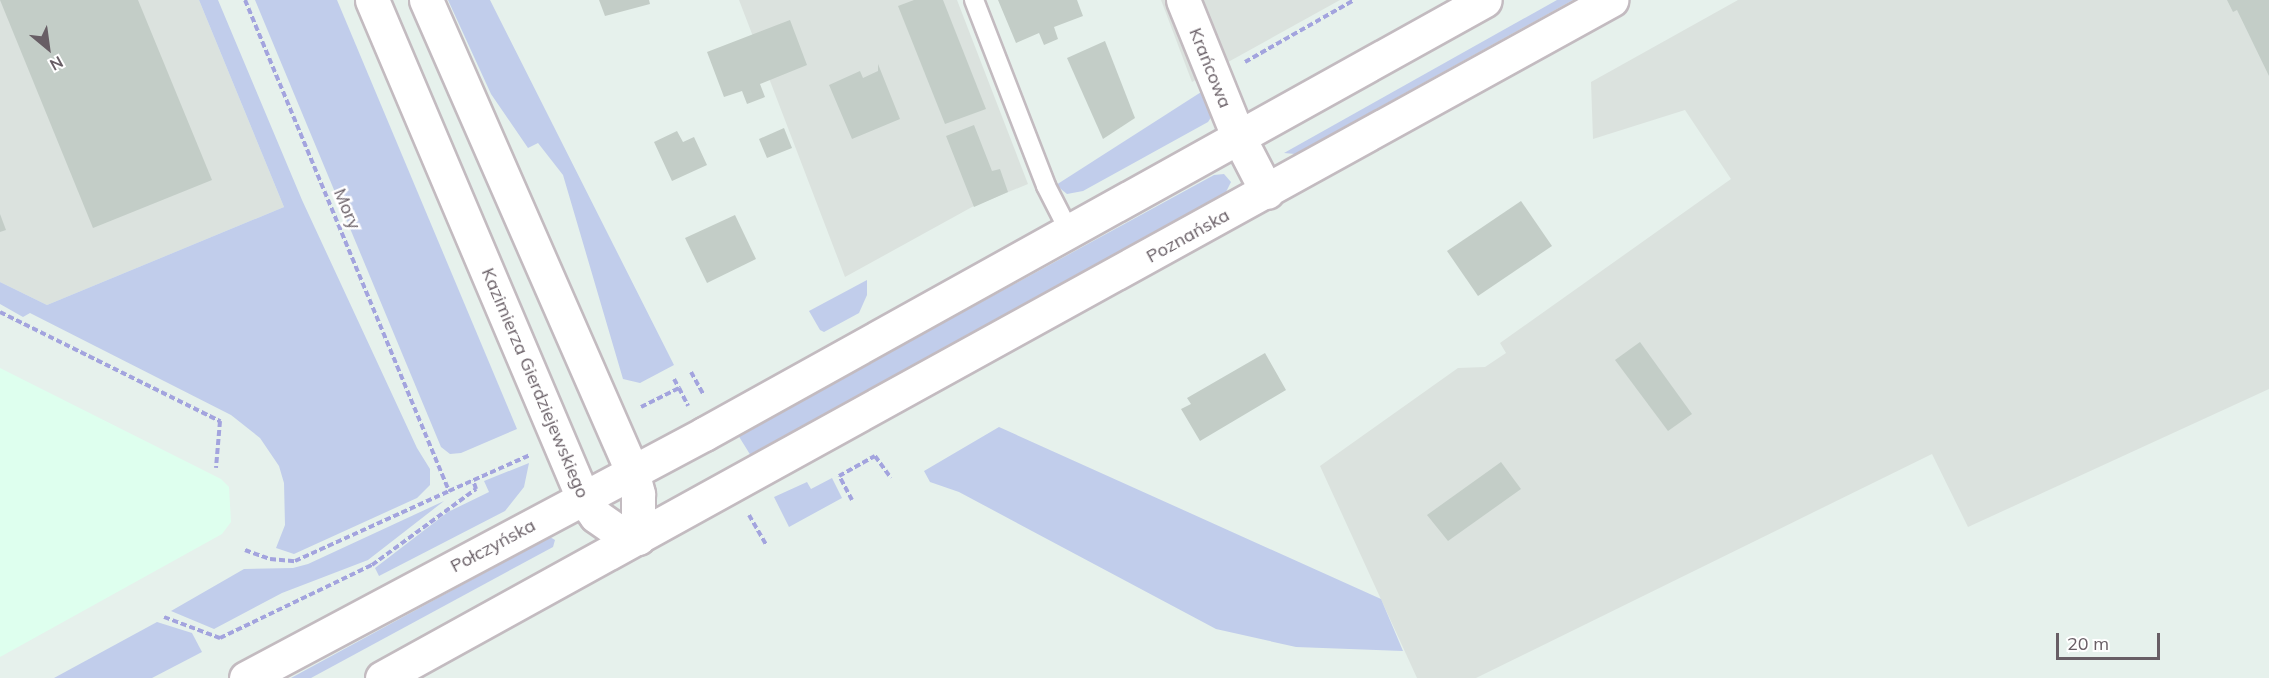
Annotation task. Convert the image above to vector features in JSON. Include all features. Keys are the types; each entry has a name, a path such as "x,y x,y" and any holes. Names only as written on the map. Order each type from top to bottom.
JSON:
{"main road":[{"name":"Kazimierza Gierdziejewskiego","path":"372,0 583,498 603,520 638,538"},
{"path":"382,678 638,538 638,494 632,471 426,0"},
{"name":"Krańcowa","path":"1183,0 1238,136 1267,192"},
{"name":"Poznańska","path":"638,538 1611,0"},
{"path":"1069,231 1474,3"},
{"name":"Połczyńska","path":"246,678 739,415 1069,231"}],"lane":[{"path":"974,0 1046,186 1069,231"}],"path":[{"name":"Mory","path":"245,0 449,491"},
{"path":"1215,79 1354,0"},
{"path":"0,312 220,421 216,468"},
{"path":"691,372 709,404"},
{"path":"674,379 692,411"},
{"path":"640,407 679,388"},
{"path":"852,500 839,476 875,456 891,478"},
{"path":"245,550 270,559 295,561 526,457"},
{"path":"164,617 220,638 372,565 476,489 473,480"}],"shaded area":[{"path":"0,0 199,0 284,207 47,305 0,282"},
{"path":"199,0 218,0 302,200 417,448 430,469 430,485 417,498 294,554 276,548 285,525 284,483 279,466 260,438 231,415 30,313 23,317 0,304 0,282 47,305 284,207"},
{"path":"255,0 337,0 517,429 461,453 450,454 441,447"},
{"path":"448,0 490,0 674,365 640,383 623,379 563,175 538,143 528,148 491,94"},
{"path":"739,0 957,0 1028,184 972,207 845,277"},
{"path":"1161,0 1340,0 1192,82"},
{"path":"1557,0 1573,0 1295,154 1284,153"},
{"path":"1738,0 2269,0 2269,389 1968,527 1932,454 1476,678 1417,678 1320,466 1458,368 1485,367 1506,353 1500,343 1731,179 1685,110 1593,139 1591,82"},
{"path":"1209,87 1214,113 1208,122 1083,191 1067,194 1056,185"},
{"path":"1224,174 1231,182 1226,192 751,456 738,435 1214,175"},
{"path":"867,280 867,295 859,313 824,332 820,330 809,311"},
{"path":"0,368 221,479 229,487 231,522 222,534 0,657"},
{"path":"999,427 1381,599 1403,651 1296,647 1216,629 959,492 930,482 924,471"},
{"path":"529,463 524,487 505,511 379,576 375,568 448,512 489,492 484,481"},
{"path":"832,478 842,498 789,527 774,497 807,482 811,489"},
{"path":"444,501 368,560 282,593 214,629 171,611 244,569 293,568 308,564"},
{"path":"550,537 555,540 553,547 311,678 291,678"},
{"path":"157,622 192,633 202,652 152,678 54,678"}],"building":[{"path":"0,0 138,0 212,180 93,228"},
{"path":"599,0 649,0 650,4 605,16"},
{"path":"914,0 943,0 986,109 945,124 898,6"},
{"path":"998,0 1077,0 1083,16 1054,27 1058,39 1044,45 1039,33 1016,43"},
{"path":"2227,0 2269,0 2269,76 2237,10 2233,12"},
{"path":"790,20 807,65 760,84 765,97 747,104 742,91 724,97 707,52"},
{"path":"1105,41 1135,118 1103,139 1067,58"},
{"path":"878,64 900,119 852,139 829,85 860,71 863,78 878,71"},
{"path":"974,125 992,171 1000,169 1008,192 974,207 946,136"},
{"path":"784,128 792,148 767,158 759,139"},
{"path":"677,131 683,142 694,137 707,165 672,181 654,142"},
{"path":"1521,201 1552,246 1478,296 1447,251"},
{"path":"0,214 6,230 0,232"},
{"path":"735,215 756,259 707,283 685,238"},
{"path":"1640,342 1692,414 1668,431 1615,360"},
{"path":"1265,353 1286,390 1200,441 1181,409 1191,404 1187,398"},
{"path":"1501,462 1521,489 1448,541 1427,515"}]}
